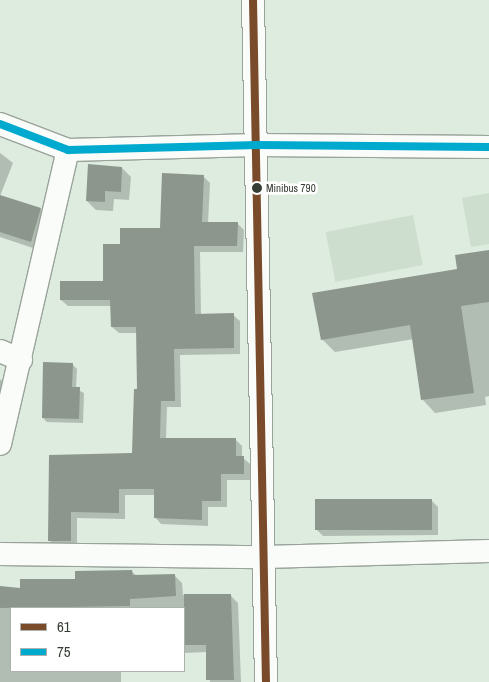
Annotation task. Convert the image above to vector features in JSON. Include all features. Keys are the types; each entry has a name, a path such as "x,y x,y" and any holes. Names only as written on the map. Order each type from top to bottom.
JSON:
{"street":[{"path":"253,0 266,682"},
{"path":"0,124 68,150 257,145 489,147"},
{"path":"0,444 21,360 68,150"},
{"path":"0,352 21,360"},
{"path":"0,554 263,557 489,551"}],"green space":[{"path":"489,193 489,244 471,247 462,198"},
{"path":"413,215 423,265 335,282 326,232"}],"building":[{"path":"88,164 122,167 121,192 105,191 105,202 86,201"},
{"path":"162,173 204,175 202,222 238,222 237,246 194,246 195,314 234,313 234,348 174,349 175,401 161,401 160,438 236,438 236,456 244,456 244,474 221,474 221,501 202,501 202,520 154,518 154,489 119,489 119,513 71,512 71,541 48,541 49,455 132,453 134,389 137,389 136,327 111,327 110,300 60,300 60,281 103,281 103,244 120,244 120,228 160,228"},
{"path":"0,195 41,208 31,242 0,232"},
{"path":"489,250 489,302 461,306 474,393 421,400 410,325 321,340 312,293 457,269 455,255"},
{"path":"43,362 73,363 72,387 80,387 79,419 42,418"},
{"path":"315,499 432,499 432,530 315,530"},
{"path":"132,570 133,575 175,574 176,596 130,599 130,606 0,608 0,586 20,588 20,579 75,579 75,571"},
{"path":"184,594 231,594 234,680 206,680 206,645 185,645"}],"transit line":[{"name":"61","path":"253,0 266,682"},
{"name":"75","path":"0,124 68,150 257,145 489,147"}],"place":[{"name":"Minibus 790","path":"257,188"}]}
